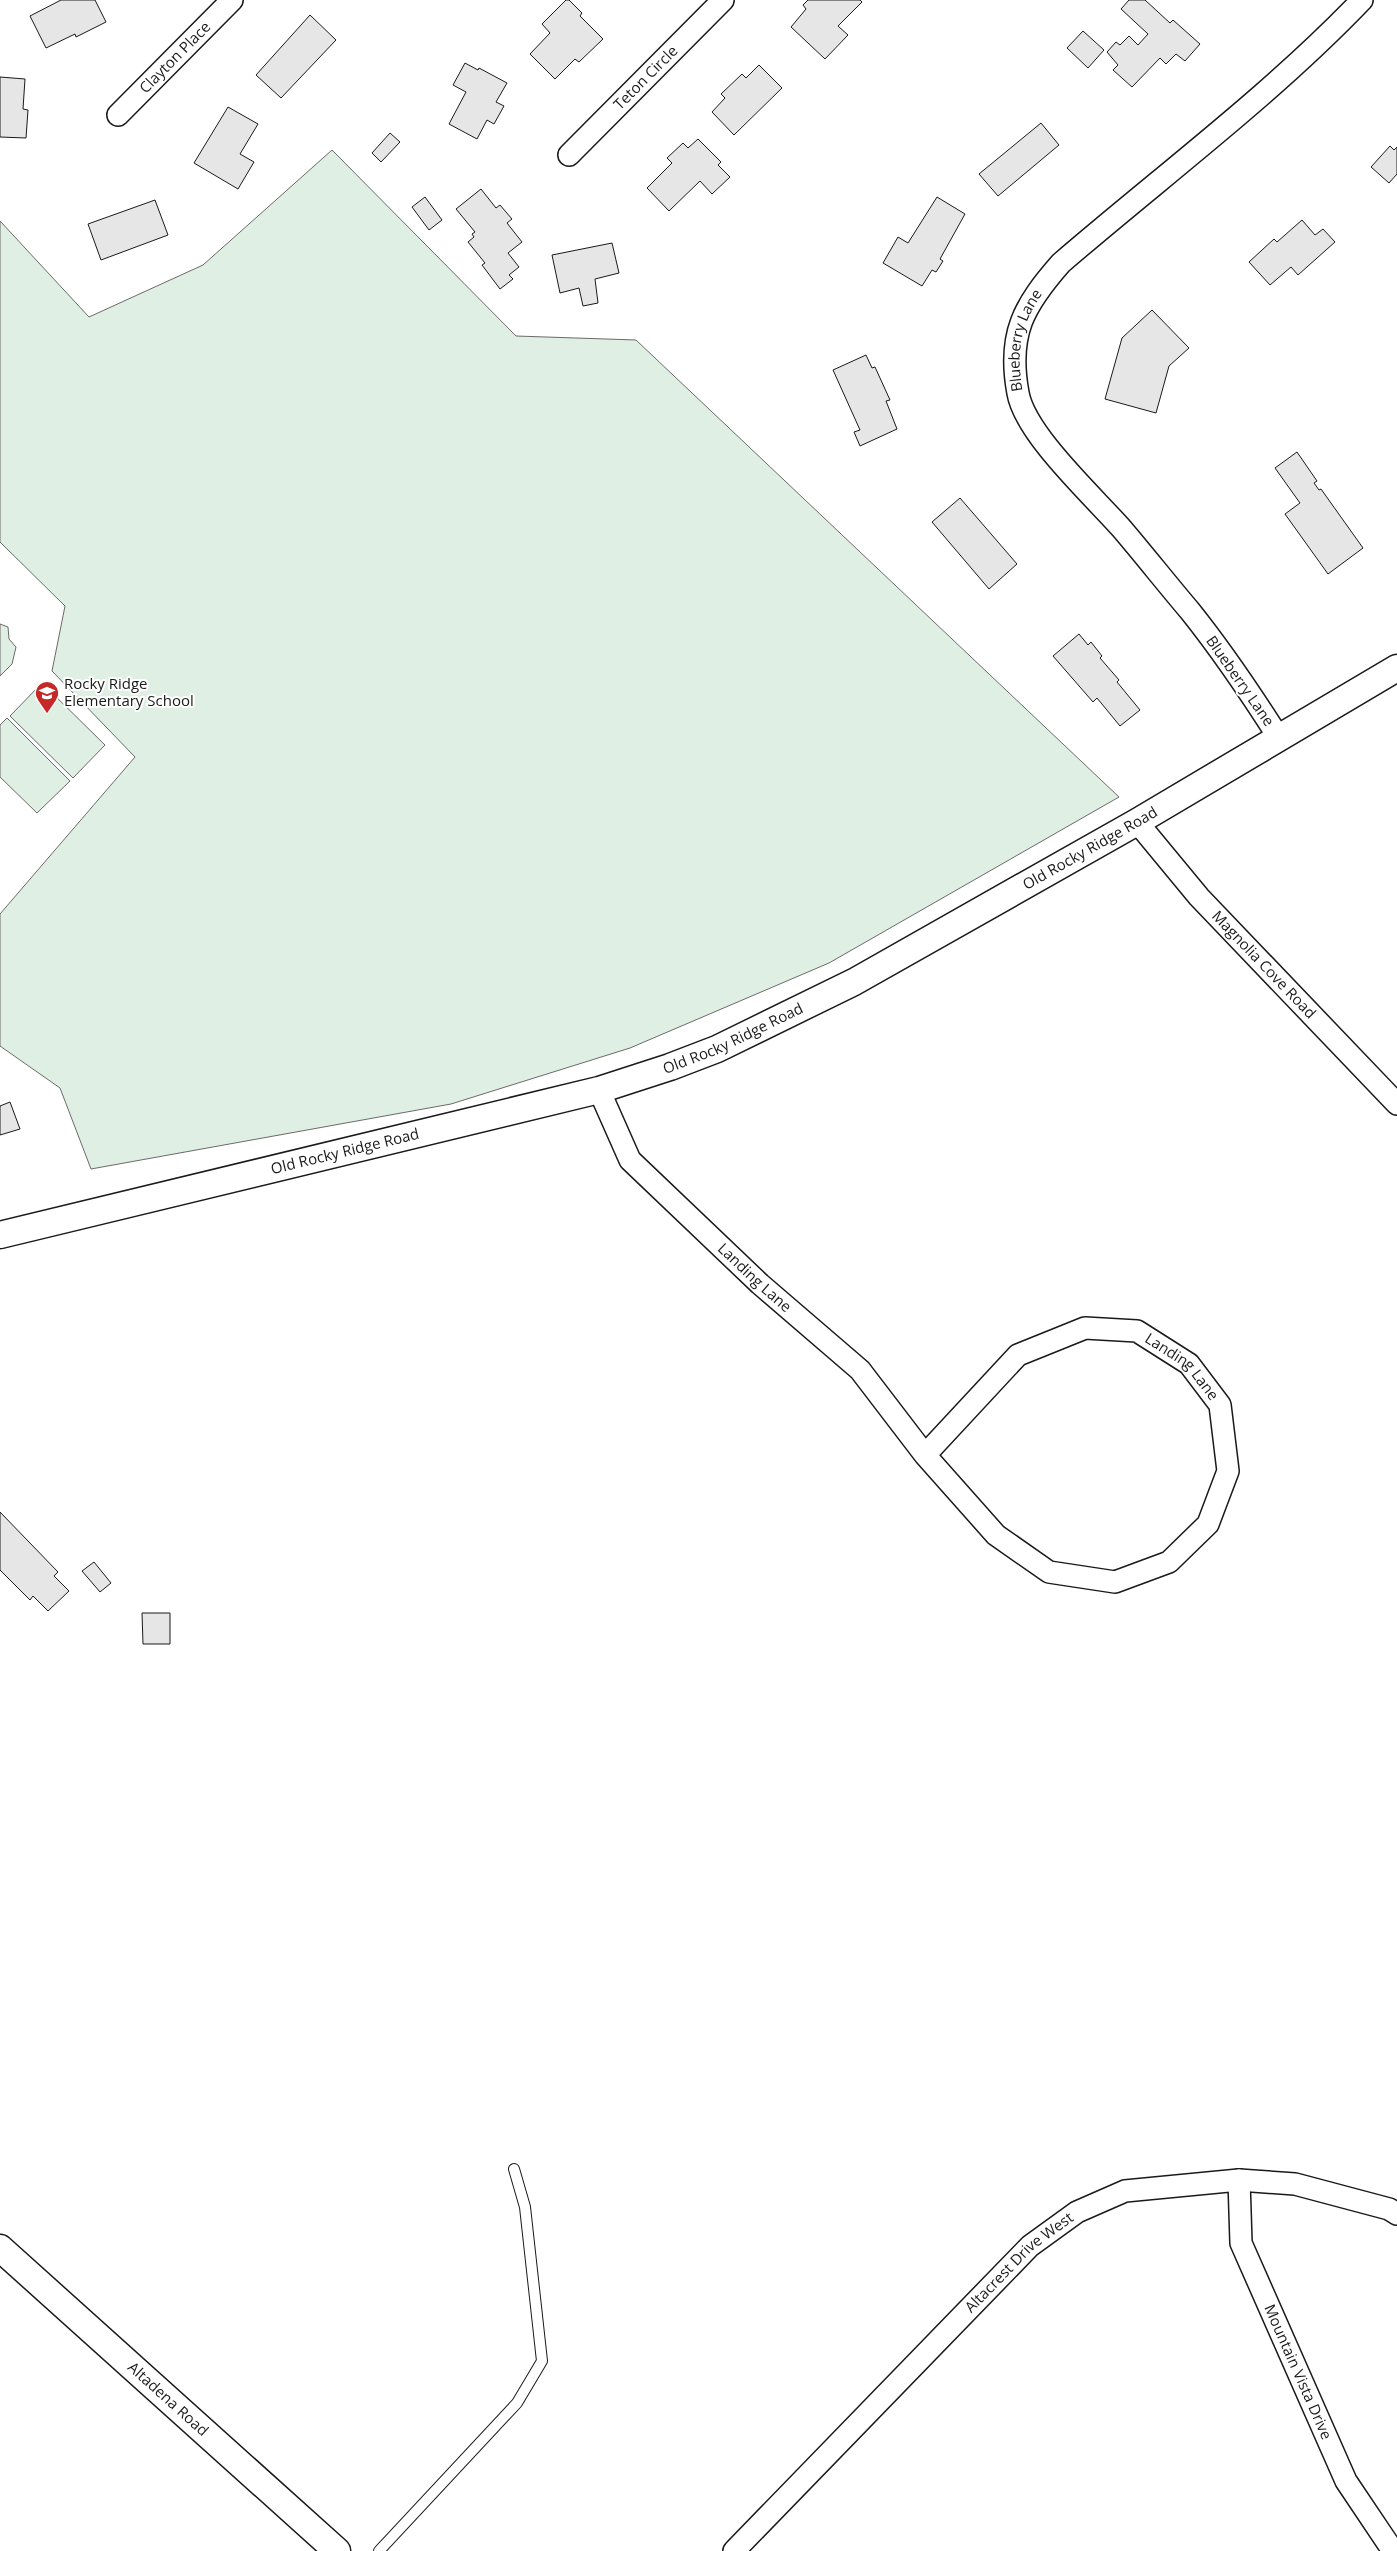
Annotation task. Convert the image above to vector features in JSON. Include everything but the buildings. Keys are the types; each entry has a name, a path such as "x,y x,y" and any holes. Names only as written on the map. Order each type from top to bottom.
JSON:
{"street":[{"name":"Clayton Place","path":"118,115 232,0"},
{"name":"Teton Circle","path":"569,155 723,0"},
{"name":"Blueberry Lane","path":"1279,738 1242,681 1191,613 1123,531 1039,436 1025,414 1018,394 1015,349 1022,315 1033,297 1061,263 1273,85 1327,37 1362,0"},
{"name":"Old Rocky Ridge Road","path":"0,1235 599,1090 670,1068 763,1028 854,982 1137,822 1397,668"},
{"name":"Magnolia Cove Road","path":"1137,822 1199,897 1397,1104"},
{"name":"Landing Lane","path":"599,1090 630,1160 760,1284 860,1370 925,1455 996,1536 1049,1572 1115,1582 1169,1562 1208,1524 1228,1470 1220,1405 1189,1364 1137,1330 1085,1328 1018,1355 925,1455"},
{"name":"Altacrest Drive West","path":"734,2551 1030,2246 1077,2212 1125,2191 1239,2180 1295,2184 1389,2209 1397,2214"},
{"name":"Mountain Vista Drive","path":"1239,2180 1241,2243 1346,2481 1393,2551"},
{"name":"Altadena Road","path":"0,2248 337,2551"}],"lane":[{"path":"379,2551 517,2402 542,2361 525,2207 514,2169"}],"green space":[{"path":"332,150 516,336 636,340 1119,797 829,963 630,1048 451,1104 91,1169 60,1088 0,1046 0,914 135,757 52,671 65,606 0,542 0,221 89,317 203,265"},
{"path":"0,624 8,627 9,639 16,647 12,664 0,676"},
{"path":"42,683 105,745 73,778 10,716"},
{"path":"7,718 70,781 37,813 0,777 0,725"}],"place":[{"name":"Rocky Ridge Elementary School","path":"47,714"}]}
